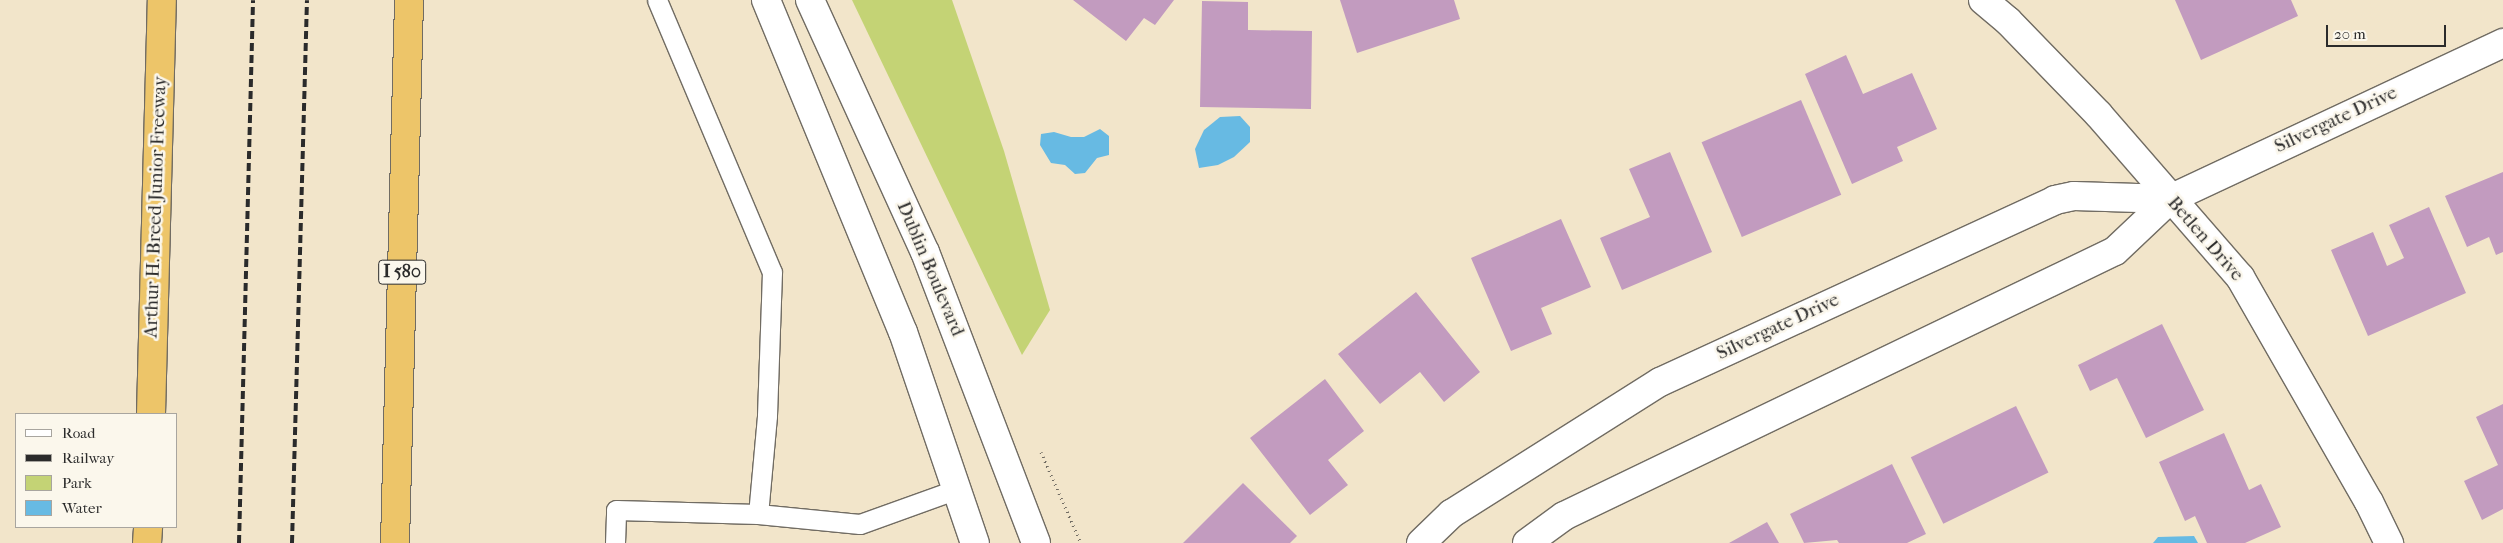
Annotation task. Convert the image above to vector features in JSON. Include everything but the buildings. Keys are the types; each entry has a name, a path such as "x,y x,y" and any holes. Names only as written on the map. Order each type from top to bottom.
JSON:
{"highway":[{"name":"Arthur H. Breed Junior Freeway","path":"151,413 162,0"},
{"name":"I 580","path":"394,543 409,0"},
{"path":"147,543 148,528"}],"street":[{"path":"766,0 903,332 976,543"},
{"name":"Dublin Boulevard","path":"810,0 925,252 1036,543"},
{"name":"Betlen Drive","path":"1983,0 2008,21 2099,114 2240,277 2369,502 2389,543"},
{"name":"Silvergate Drive","path":"1527,543 1564,516 2115,251 2170,198 2503,42"},
{"name":"Silvergate Drive","path":"1420,543 1451,514 1660,382 1884,278 2055,200 2074,196 2170,198"}],"lane":[{"path":"656,0 772,272 767,416 758,514"},
{"path":"615,543 616,510 758,514 860,524 957,489"}],"green space":[{"path":"852,0 952,0 1004,151 1050,310 1022,355"}],"water":[{"path":"1240,116 1250,127 1250,142 1234,157 1218,165 1199,168 1195,149 1204,130 1220,117"},
{"path":"1100,129 1109,136 1109,155 1097,158 1085,173 1075,174 1065,165 1051,163 1040,145 1041,134 1054,132 1071,137 1084,137"},
{"path":"2194,536 2198,543 2153,543 2158,537"}],"railway":[{"path":"239,543 253,0"},
{"path":"292,543 307,0"}]}
